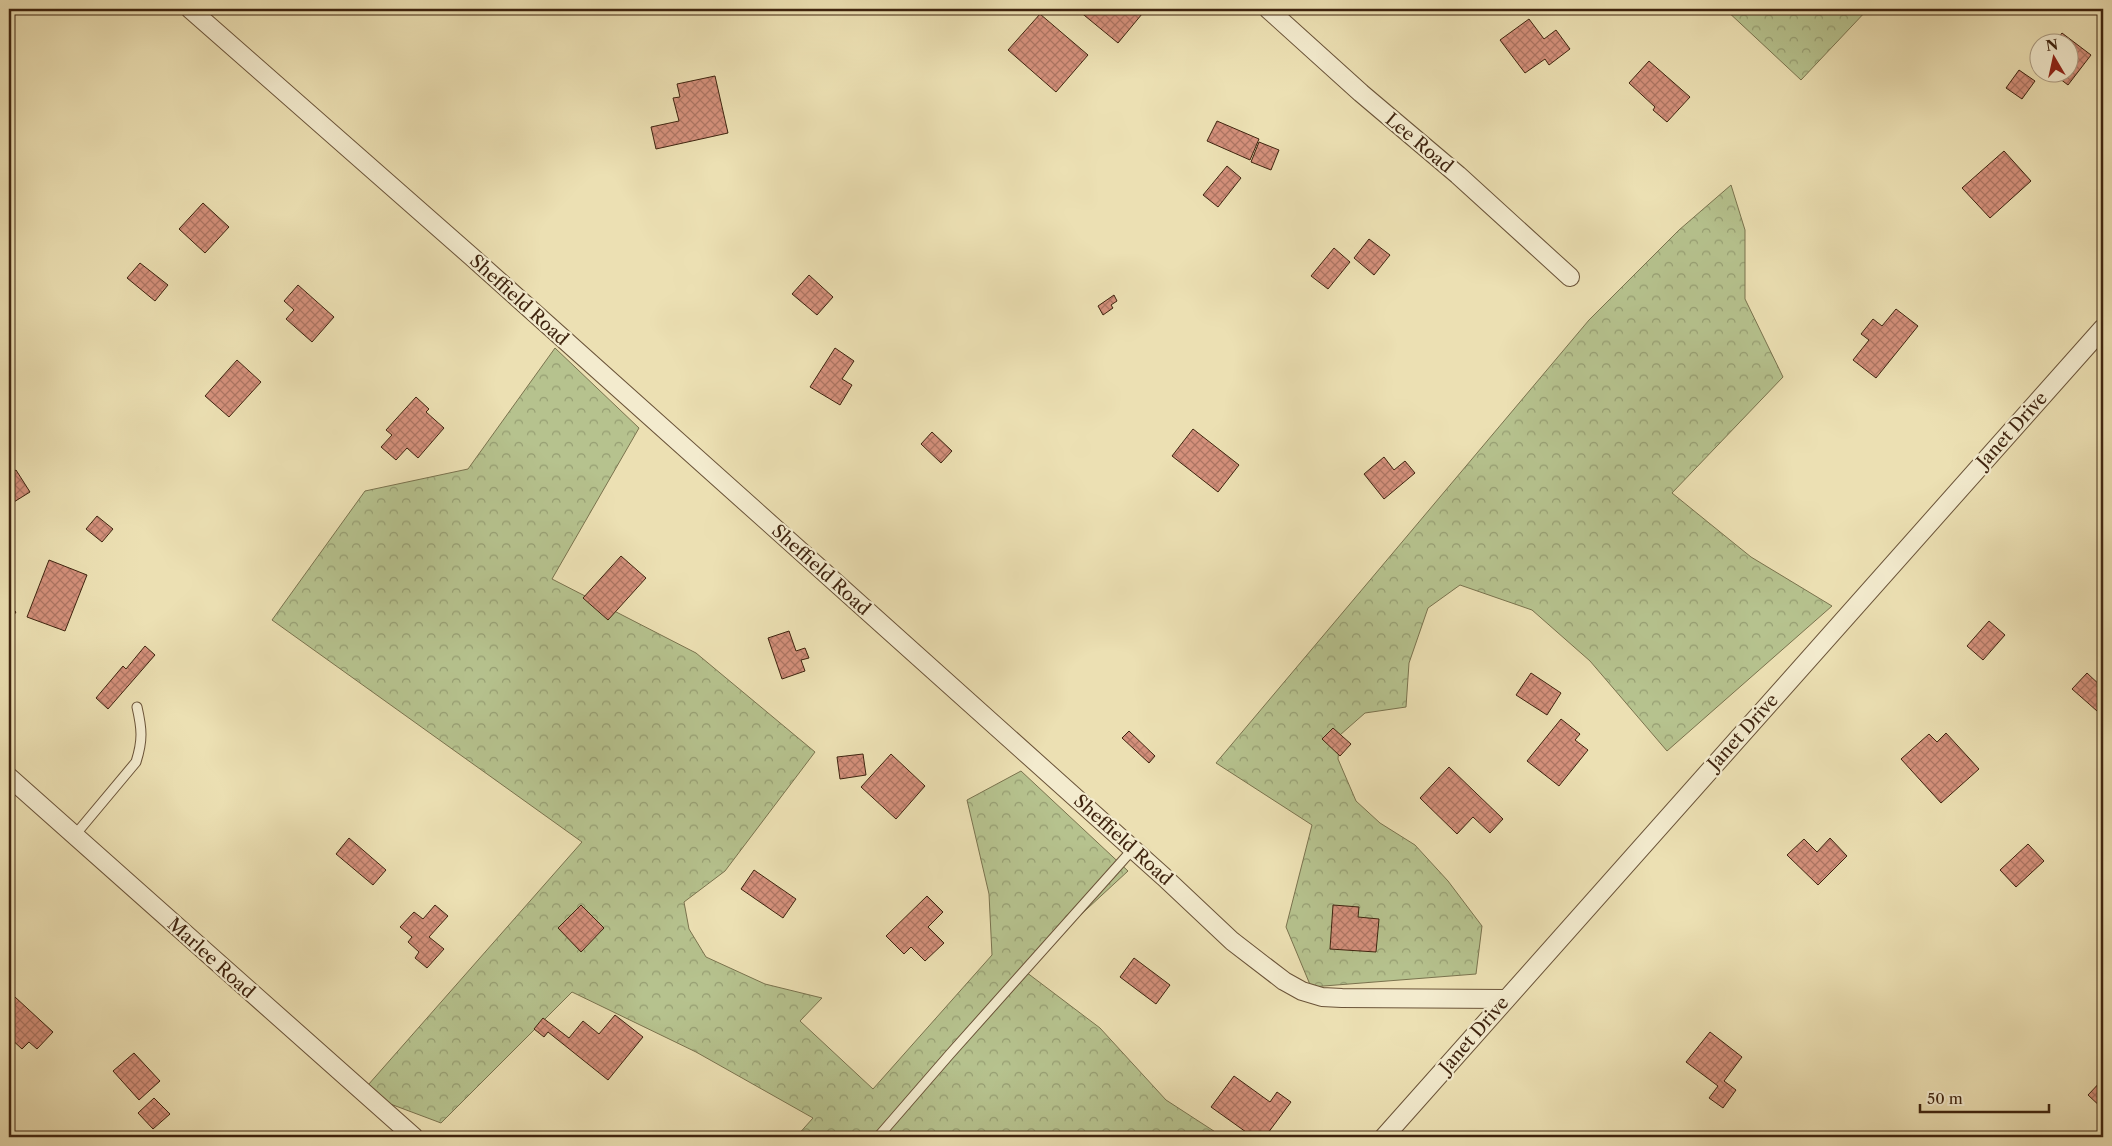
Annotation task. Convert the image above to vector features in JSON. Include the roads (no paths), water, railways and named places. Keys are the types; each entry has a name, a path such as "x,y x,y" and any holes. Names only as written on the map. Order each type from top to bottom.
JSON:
{"street":[{"name":"Sheffield Road","path":"190,9 464,251 1133,850 1232,941 1284,981 1302,991 1322,997 1506,998"},
{"name":"Lee Road","path":"1268,9 1361,93 1458,175 1570,278"},
{"name":"Janet Drive","path":"1384,1137 2103,328"},
{"name":"Marlee Road","path":"9,777 414,1137"}],"lane":[{"path":"75,835 136,762 141,747 142,731 137,707"},
{"path":"878,1137 1133,850"}]}
